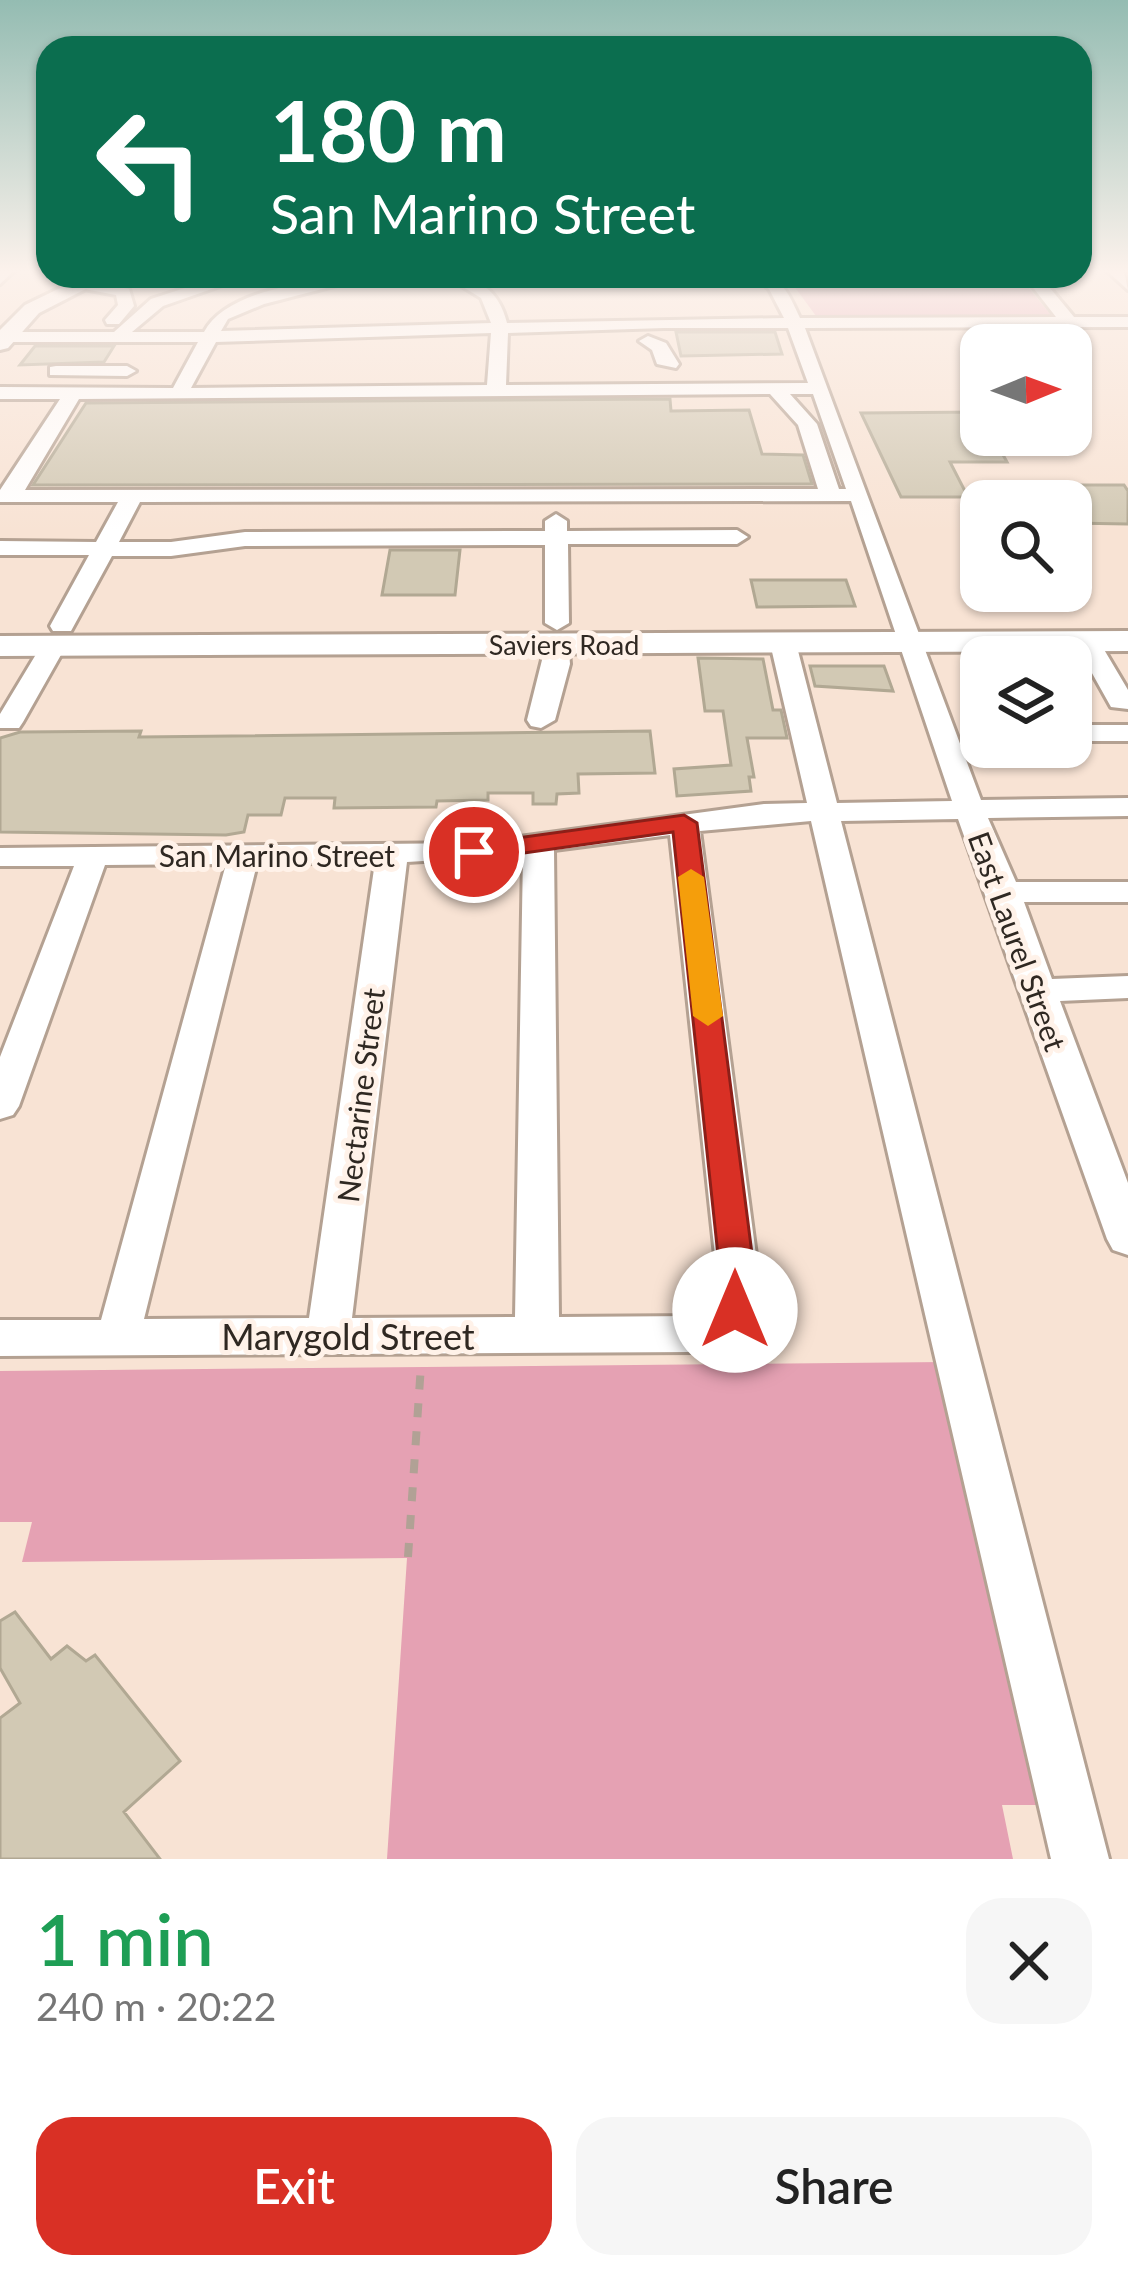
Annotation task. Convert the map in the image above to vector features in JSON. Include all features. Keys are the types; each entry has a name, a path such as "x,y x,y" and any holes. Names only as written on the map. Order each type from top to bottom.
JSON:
{"main road":[{"name":"Saviers Road","path":"0,642 106,634 222,634 277,625 784,643 1128,622"},
{"name":"Saviers Road","path":"0,626 58,636 220,645 706,633 746,623 907,632 1106,658 1128,641"}],"street":[{"path":"179,394 197,358"},
{"path":"496,391 497,358"},
{"path":"662,358 670,364"},
{"name":"East Laurel Street","path":"808,358 1128,1239"},
{"path":"33,371 127,370"},
{"path":"776,388 807,424 831,495"},
{"path":"0,393 820,388"},
{"path":"5,496 73,394"},
{"path":"9,722 133,495"},
{"path":"5,496 859,495"},
{"path":"541,720 546,694 560,668 556,496"},
{"path":"0,548 171,549 245,539 737,537"},
{"path":"784,643 1080,1859"},
{"path":"1092,729 1126,720 1106,658"},
{"path":"946,734 960,734"},
{"name":"San Marino Street","path":"0,856 392,854 539,845 684,823 824,811 1128,807"},
{"name":"Marygold Street","path":"0,1338 695,1334 723,1323 735,1310 740,1293 684,823"},
{"path":"537,1335 539,845"},
{"name":"Nectarine Street","path":"328,1336 392,854"},
{"path":"118,1337 244,855"},
{"path":"0,1106 93,856"},
{"path":"1004,892 1128,892"},
{"path":"1036,991 1128,987"}],"path":[{"path":"407,1557 423,1335"}],"shaded area":[{"path":"945,1362 1052,1805 1002,1805 1013,1859 387,1859 407,1558 22,1562 32,1522 0,1522 0,1371"}],"building":[{"path":"26,358 107,358 104,362 20,365"},
{"path":"670,399 671,411 749,410 762,454 803,455 812,484 33,485 86,403"},
{"path":"960,412 960,456 1004,456 1007,462 950,462 960,481 960,497 901,497 861,413"},
{"path":"1092,485 1124,485 1128,524 1092,523"},
{"path":"390,550 460,550 455,595 382,595"},
{"path":"751,580 846,580 855,606 757,607"},
{"path":"698,658 763,659 773,710 781,710 787,738 747,738 754,777 749,777 751,791 677,796 674,769 731,765 723,711 705,711"},
{"path":"810,666 884,666 893,691 815,686"},
{"path":"141,731 139,737 650,731 655,773 578,774 579,793 557,794 556,804 533,804 533,793 488,793 488,800 437,801 436,807 334,808 335,798 285,798 281,815 248,815 244,832 226,835 0,832 0,738 20,732"},
{"path":"15,1612 51,1659 67,1646 86,1661 95,1655 180,1761 124,1812 160,1859 0,1859 0,1718 20,1703 0,1668 0,1621"}],"slow traffic":[{"path":"691,877 708,1016"}],"route":[{"path":"474,852 684,823 740,1293 735,1310"}]}
